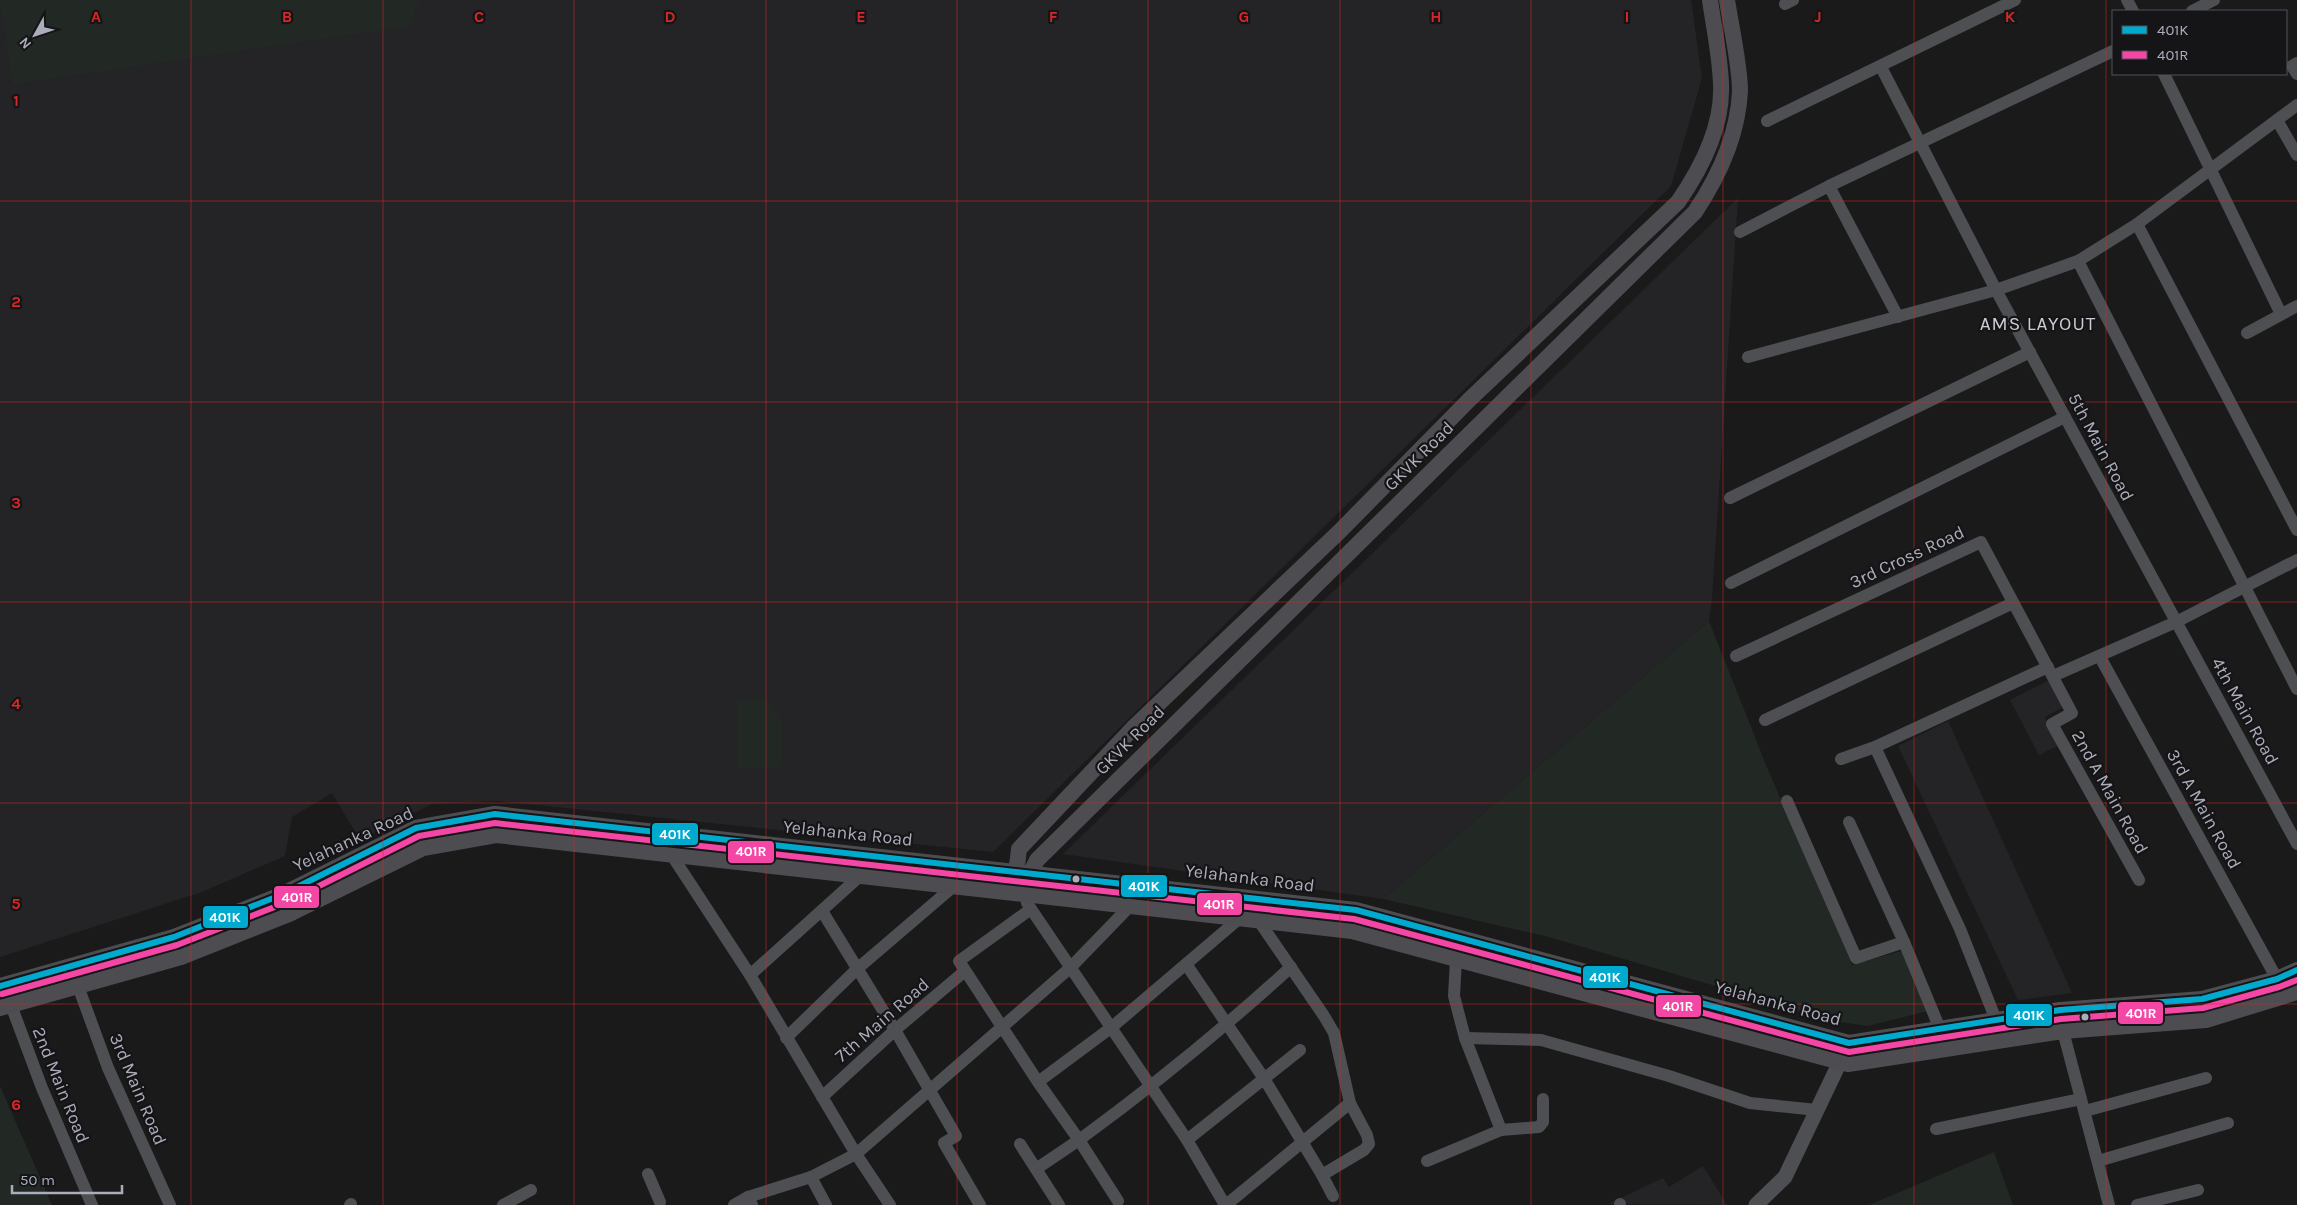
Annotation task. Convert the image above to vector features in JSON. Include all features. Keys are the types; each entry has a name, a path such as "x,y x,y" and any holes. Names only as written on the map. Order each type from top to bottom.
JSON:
{"main road":[{"name":"GKVK Road","path":"1026,899 1019,848 1135,726 1339,532 1470,399 1678,202 1700,166 1711,139 1719,106 1722,85 1710,0"},
{"name":"GKVK Road","path":"1022,873 1695,212 1723,162 1737,112 1740,90 1727,0"},
{"name":"Yelahanka Road","path":"0,986 183,933 281,895 416,828 495,814 1356,910 1849,1043 2060,1010 2202,999 2291,975"},
{"path":"6,1006 181,957 289,914 423,848 496,835 954,886 1026,899 1130,905 1352,931 1848,1064 2063,1031 2206,1020 2297,992"}],"street":[{"path":"1766,120 2015,0"},
{"path":"2194,10 2214,0"},
{"path":"1740,232 1829,186 2112,51"},
{"path":"2297,63 2292,66 2297,74"},
{"name":"5th Main Road","path":"1881,66 1996,290 2176,622"},
{"path":"2164,75 2281,314"},
{"path":"1748,357 1996,290 2078,261 2137,224 2297,106"},
{"path":"2276,120 2297,155"},
{"path":"1829,186 1898,317"},
{"path":"2137,224 2297,530"},
{"path":"2078,261 2297,689"},
{"path":"2247,333 2297,306"},
{"path":"1730,498 2030,352"},
{"path":"1731,584 2065,418"},
{"name":"3rd Cross Road","path":"1736,656 1980,542 2050,672"},
{"path":"1841,759 1875,747 2050,672 2100,657 2176,622 2297,560"},
{"path":"1764,720 2013,603"},
{"name":"4th Main Road","path":"2176,622 2297,844"},
{"name":"3rd A Main Road","path":"2100,657 2291,975"},
{"name":"2nd A Main Road","path":"2050,672 2072,713 2052,724 2139,880"},
{"path":"1875,747 1960,929 1996,1020"},
{"path":"1787,802 1856,958 1904,942"},
{"path":"1849,822 1904,942 1940,1029"},
{"path":"671,854 750,975 856,1154 890,1205"},
{"path":"750,975 860,876"},
{"path":"786,1038 857,969 954,886"},
{"path":"1118,1201 959,961 1026,899 1070,968 1112,1027 1187,1140 1226,1205 1350,1102"},
{"path":"734,1205 750,1201 811,1177 856,1154 1070,968 1130,905"},
{"path":"822,911 895,1030 956,1136 944,1143 980,1205"},
{"path":"1038,1082 1112,1027 1240,918"},
{"path":"1259,921 1324,1016 1334,1034 1350,1102 1367,1135 1369,1144 1364,1150 1322,1175"},
{"path":"1456,959 1454,996 1465,1038 1501,1130"},
{"path":"1186,964 1265,1080 1303,1141 1333,1196"},
{"path":"1036,1169 1151,1088 1227,1026 1291,967"},
{"name":"7th Main Road","path":"822,1097 895,1030 965,971"},
{"name":"3rd Main Road","path":"78,986 108,1068 170,1205"},
{"name":"2nd Main Road","path":"6,1006 92,1205"},
{"path":"2063,1031 2109,1205"},
{"path":"1465,1038 1541,1040 1669,1076 1750,1102 1817,1110"},
{"path":"1760,1203 1784,1177 1849,1043"},
{"path":"1187,1140 1265,1080 1300,1050"},
{"path":"1936,1129 2083,1105 2206,1078"},
{"path":"1427,1161 1501,1130 1540,1127 1543,1122 1543,1099"},
{"path":"2098,1161 2228,1123"},
{"path":"1020,1144 1059,1205"},
{"path":"648,1174 659,1204"},
{"path":"811,1177 826,1205"},
{"path":"503,1205 531,1190"},
{"path":"2137,1205 2198,1190"}],"shaded area":[{"path":"0,0 1691,0 1702,78 1671,186 993,852 498,801 432,804 360,840 332,793 292,817 285,856 202,892 0,957"},
{"path":"0,0 419,0 410,26 13,84"},
{"path":"1738,198 1709,621 1383,899 1063,854"},
{"path":"1709,621 1766,765 1852,965 1902,951 1928,1011 1867,1026 1834,1021 1549,937 1383,899"},
{"path":"2049,680 2063,707 2045,717 2059,745 2039,755 2010,700"},
{"path":"768,698 782,724 781,768 738,769 738,701"},
{"path":"1948,721 2072,993 2018,1000 1898,746"},
{"path":"0,1086 52,1205 0,1205"},
{"path":"1994,1152 2013,1205 1869,1205"},
{"path":"1703,1166 1727,1205 1608,1204 1663,1178 1669,1187"}],"transit line":[{"name":"401K","path":"0,986 174,937 281,895 416,828 495,814 1356,910 1849,1043 2060,1010 2202,999 2277,979 2297,970"},
{"name":"401R","path":"2,994 177,945 285,903 419,836 495,823 1354,919 1849,1052 2061,1019 2203,1008 2279,987 2297,980"}],"district":[{"name":"AMS LAYOUT","path":"2038,324"}]}
